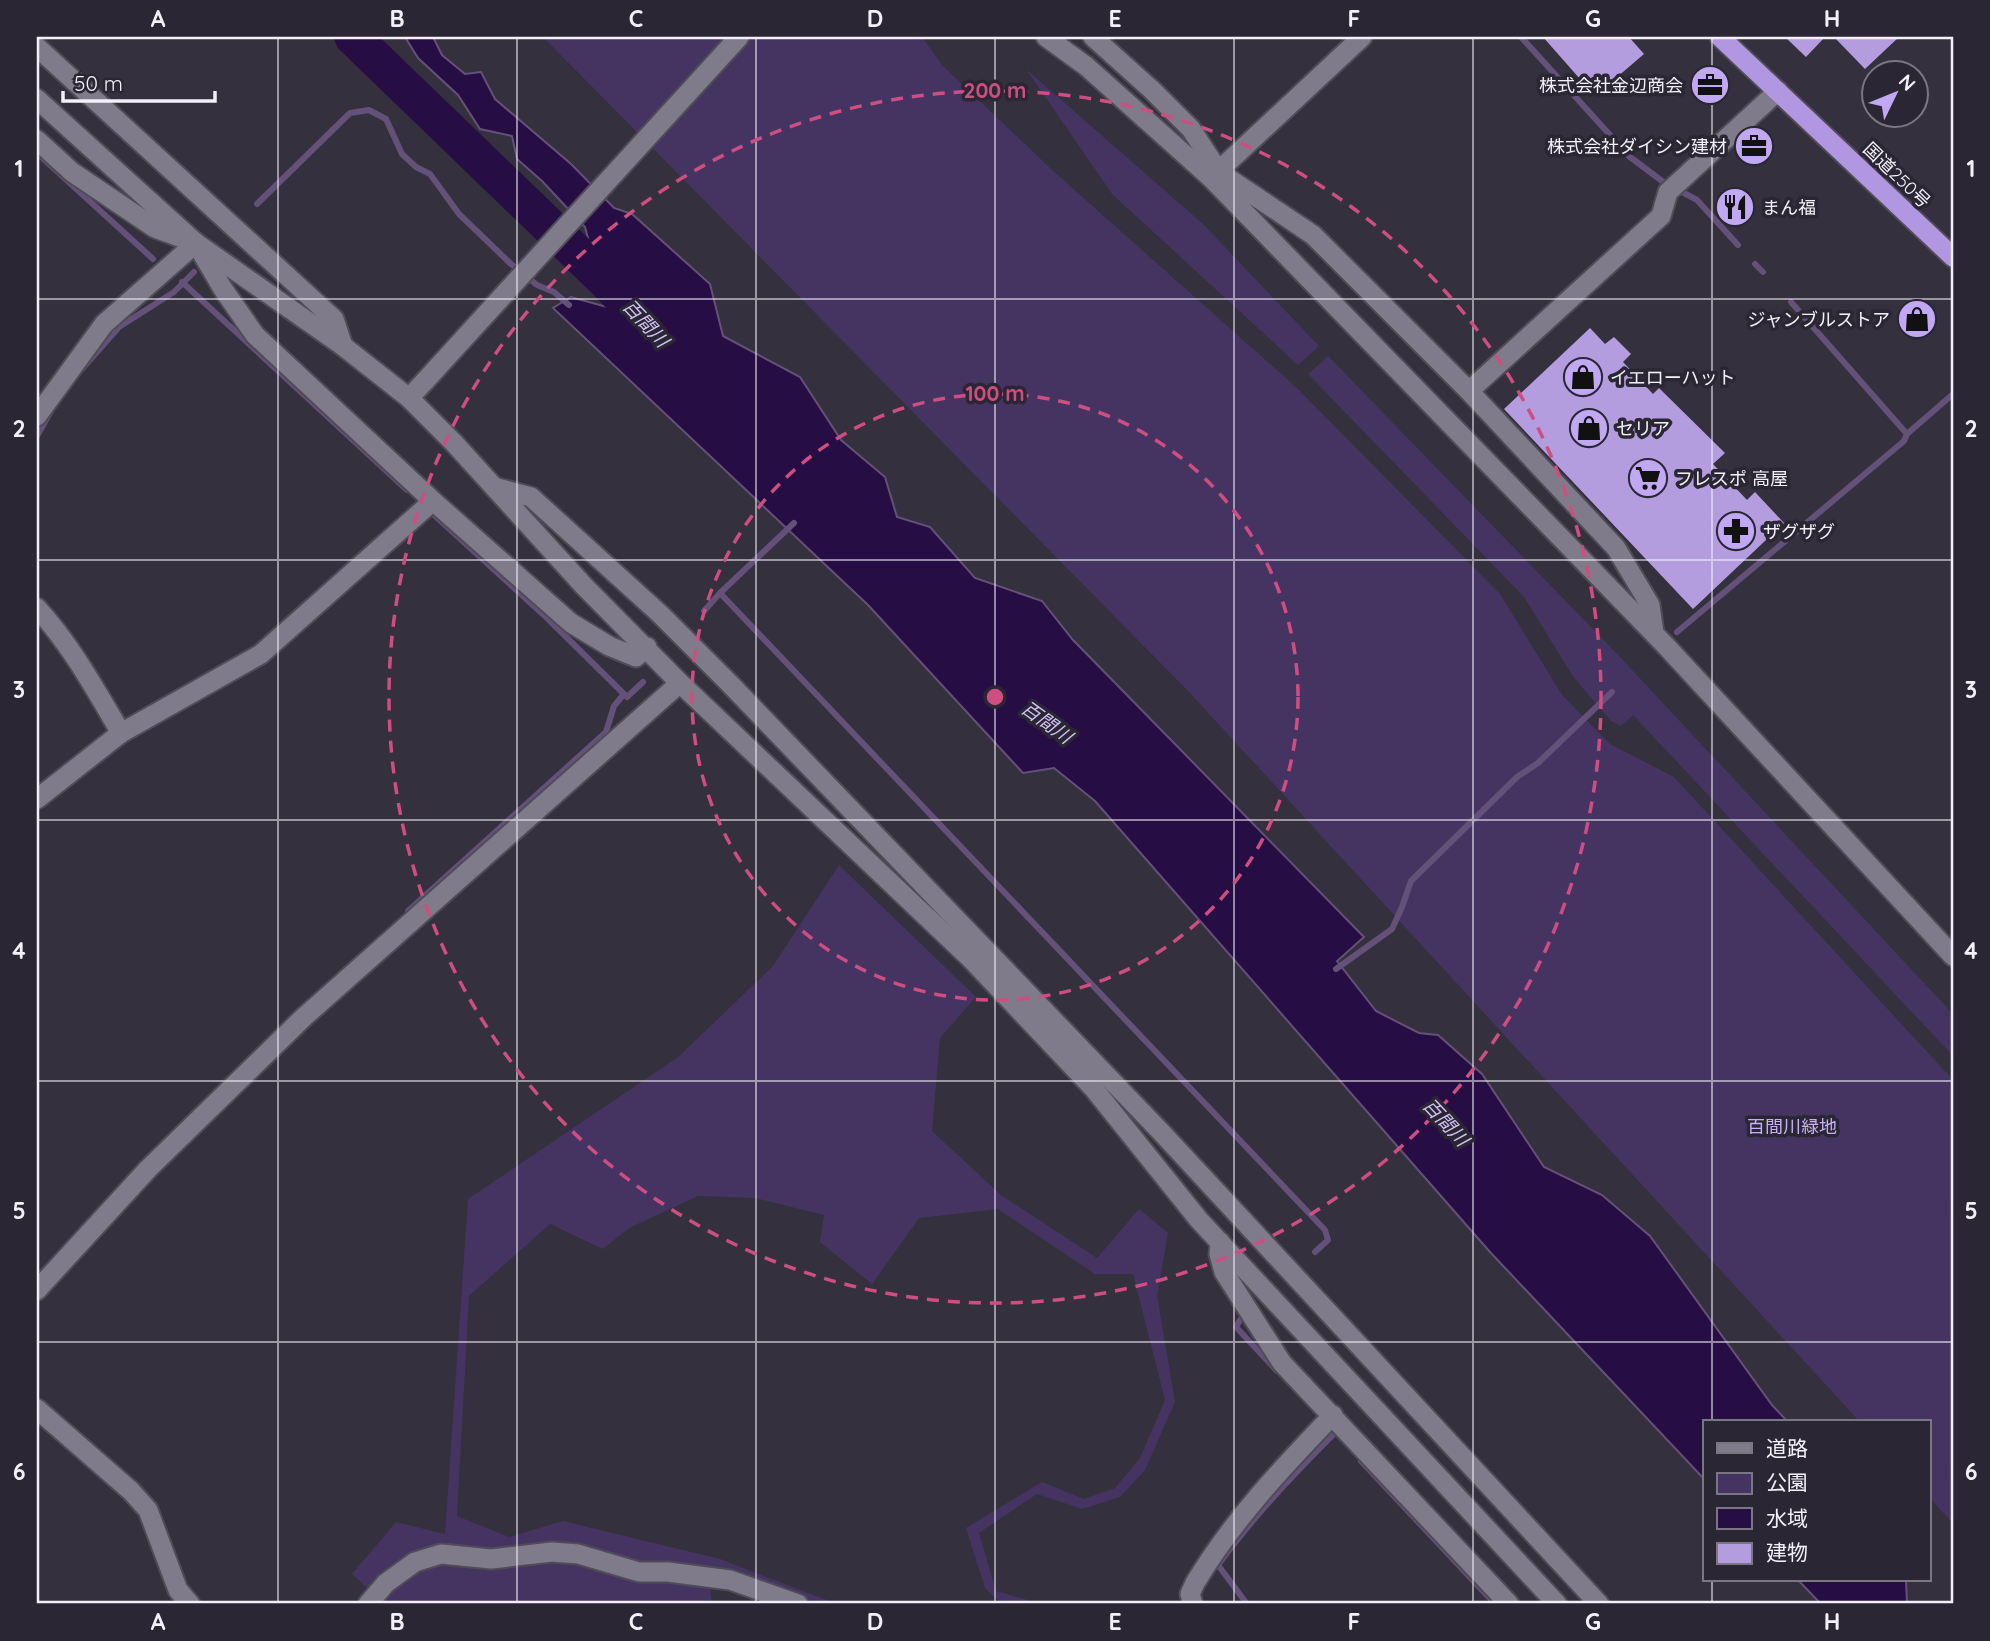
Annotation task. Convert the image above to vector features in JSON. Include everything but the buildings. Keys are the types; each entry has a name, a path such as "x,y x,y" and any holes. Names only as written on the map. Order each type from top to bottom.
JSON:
{"highway":[{"name":"国道250号","path":"1720,37 1953,257"}],"street":[{"path":"410,398 739,37"},
{"path":"1046,37 1086,66 1215,175 1654,634 1953,956"},
{"path":"1093,37 1191,129 1215,175 1313,235 1469,391 1616,548 1650,605 1654,634"},
{"path":"1215,175 1362,37"},
{"path":"37,47 334,319 343,346"},
{"path":"1469,391 1661,216 1668,192 1777,91"},
{"path":"37,99 196,243 343,346 410,398 454,443 555,557 680,682 971,959 1094,1089 1185,1205 1558,1604"},
{"path":"37,140 72,172 155,229 196,243 223,289 255,335 428,505 571,624 636,657 647,648"},
{"path":"37,416 104,324 196,243"},
{"path":"494,487 531,497 660,614 731,685 1162,1133 1599,1604"},
{"path":"37,799 121,733 261,654 428,505"},
{"path":"37,608 79,663 121,733"},
{"path":"37,1290 148,1168 304,1017 680,682"},
{"path":"1220,1242 1219,1254 1224,1272 1282,1363 1328,1420 1509,1604"},
{"path":"37,1409 131,1491 148,1510 178,1590 190,1604"},
{"path":"1193,1604 1190,1594 1213,1553 1269,1481 1328,1420"},
{"path":"368,1604 386,1583 415,1562 442,1554 491,1559 552,1552 578,1554 639,1572 668,1572 730,1580 798,1604"}],"green space":[{"name":"百間川緑地","path":"543,37 922,37 942,65 1051,169 1298,389 1500,594 1562,695 1610,744 1674,777 1953,1080 1953,1524 1930,1498 1930,1420 1858,1420 1189,692"},
{"path":"1026,69 1203,224 1319,346 1298,365 1112,194"},
{"path":"1328,356 1620,657 1953,1014 1953,1056 1633,715 1621,726 1611,721 1574,678 1524,597 1308,374"},
{"path":"839,865 976,997 940,1038 932,1131 1001,1195 1097,1258 1139,1209 1168,1233 1157,1296 1175,1402 1145,1470 1120,1497 1082,1509 1037,1494 979,1533 996,1591 1042,1604 1002,1604 985,1588 966,1528 1042,1482 1084,1499 1115,1488 1140,1458 1165,1400 1133,1274 1095,1274 998,1209 919,1218 872,1284 820,1242 824,1215 755,1198 698,1196 629,1228 603,1249 550,1224 469,1296 457,1516 509,1537 563,1521 720,1559 837,1604 777,1604 739,1589 710,1587 712,1604 384,1604 352,1574 396,1522 445,1534 468,1199 677,1058 773,966"}],"water":[{"path":"405,37 433,37 442,55 465,74 481,72 495,99 571,164 614,208 632,214 710,284 723,336 800,377 841,440 885,477 897,517 930,527 975,578 1042,601 1073,640 1364,937 1337,961 1376,1011 1419,1033 1438,1035 1482,1074 1544,1167 1602,1195 1650,1236 1772,1405 1786,1420 1703,1420 1703,1478 1490,1252 1095,801 1054,768 1023,773 868,605 553,308 571,297 625,312 594,260 585,227 542,181 517,159 512,136 480,129 458,95 418,58"},
{"path":"1800,1582 1906,1582 1907,1604 1821,1604"}],"waterway":[{"name":"百間川","path":"353,37 643,320"},
{"path":"1521,37 1630,157 1662,181 1697,200 1738,245"},
{"path":"257,204 350,113 369,110 386,119 402,154 416,167 430,174 459,214 511,264 537,285 554,292 569,305"},
{"path":"37,153 153,259"},
{"path":"1755,264 1763,272"},
{"path":"82,369 119,327 174,292 194,272"},
{"path":"182,282 407,490"},
{"path":"1791,302 1907,434"},
{"path":"1677,632 1904,441 1907,434 1953,394"},
{"path":"37,436 51,411"},
{"path":"433,514 546,617 627,697 643,682"},
{"path":"704,611 794,523"},
{"path":"720,593 1325,1230 1328,1240 1315,1252"},
{"path":"1336,969 1392,929 1411,881 1517,777 1538,763 1612,692"},
{"path":"408,911 606,732 614,706 624,694"},
{"path":"1240,1320 1236,1327 1277,1371"},
{"path":"1247,1604 1218,1565 1274,1497 1335,1433"},
{"path":"1361,1461 1495,1604"}],"place":[{"name":"株式会社金辺商会","path":"1710,85"},
{"name":"株式会社ダイシン建材","path":"1754,146"},
{"name":"まん福","path":"1735,207"},
{"name":"ジャンブルストア","path":"1917,319"},
{"name":"イエローハット","path":"1583,377"},
{"name":"セリア","path":"1589,428"},
{"name":"フレスポ 高屋","path":"1648,478"},
{"name":"ザグザグ","path":"1736,531"}]}
